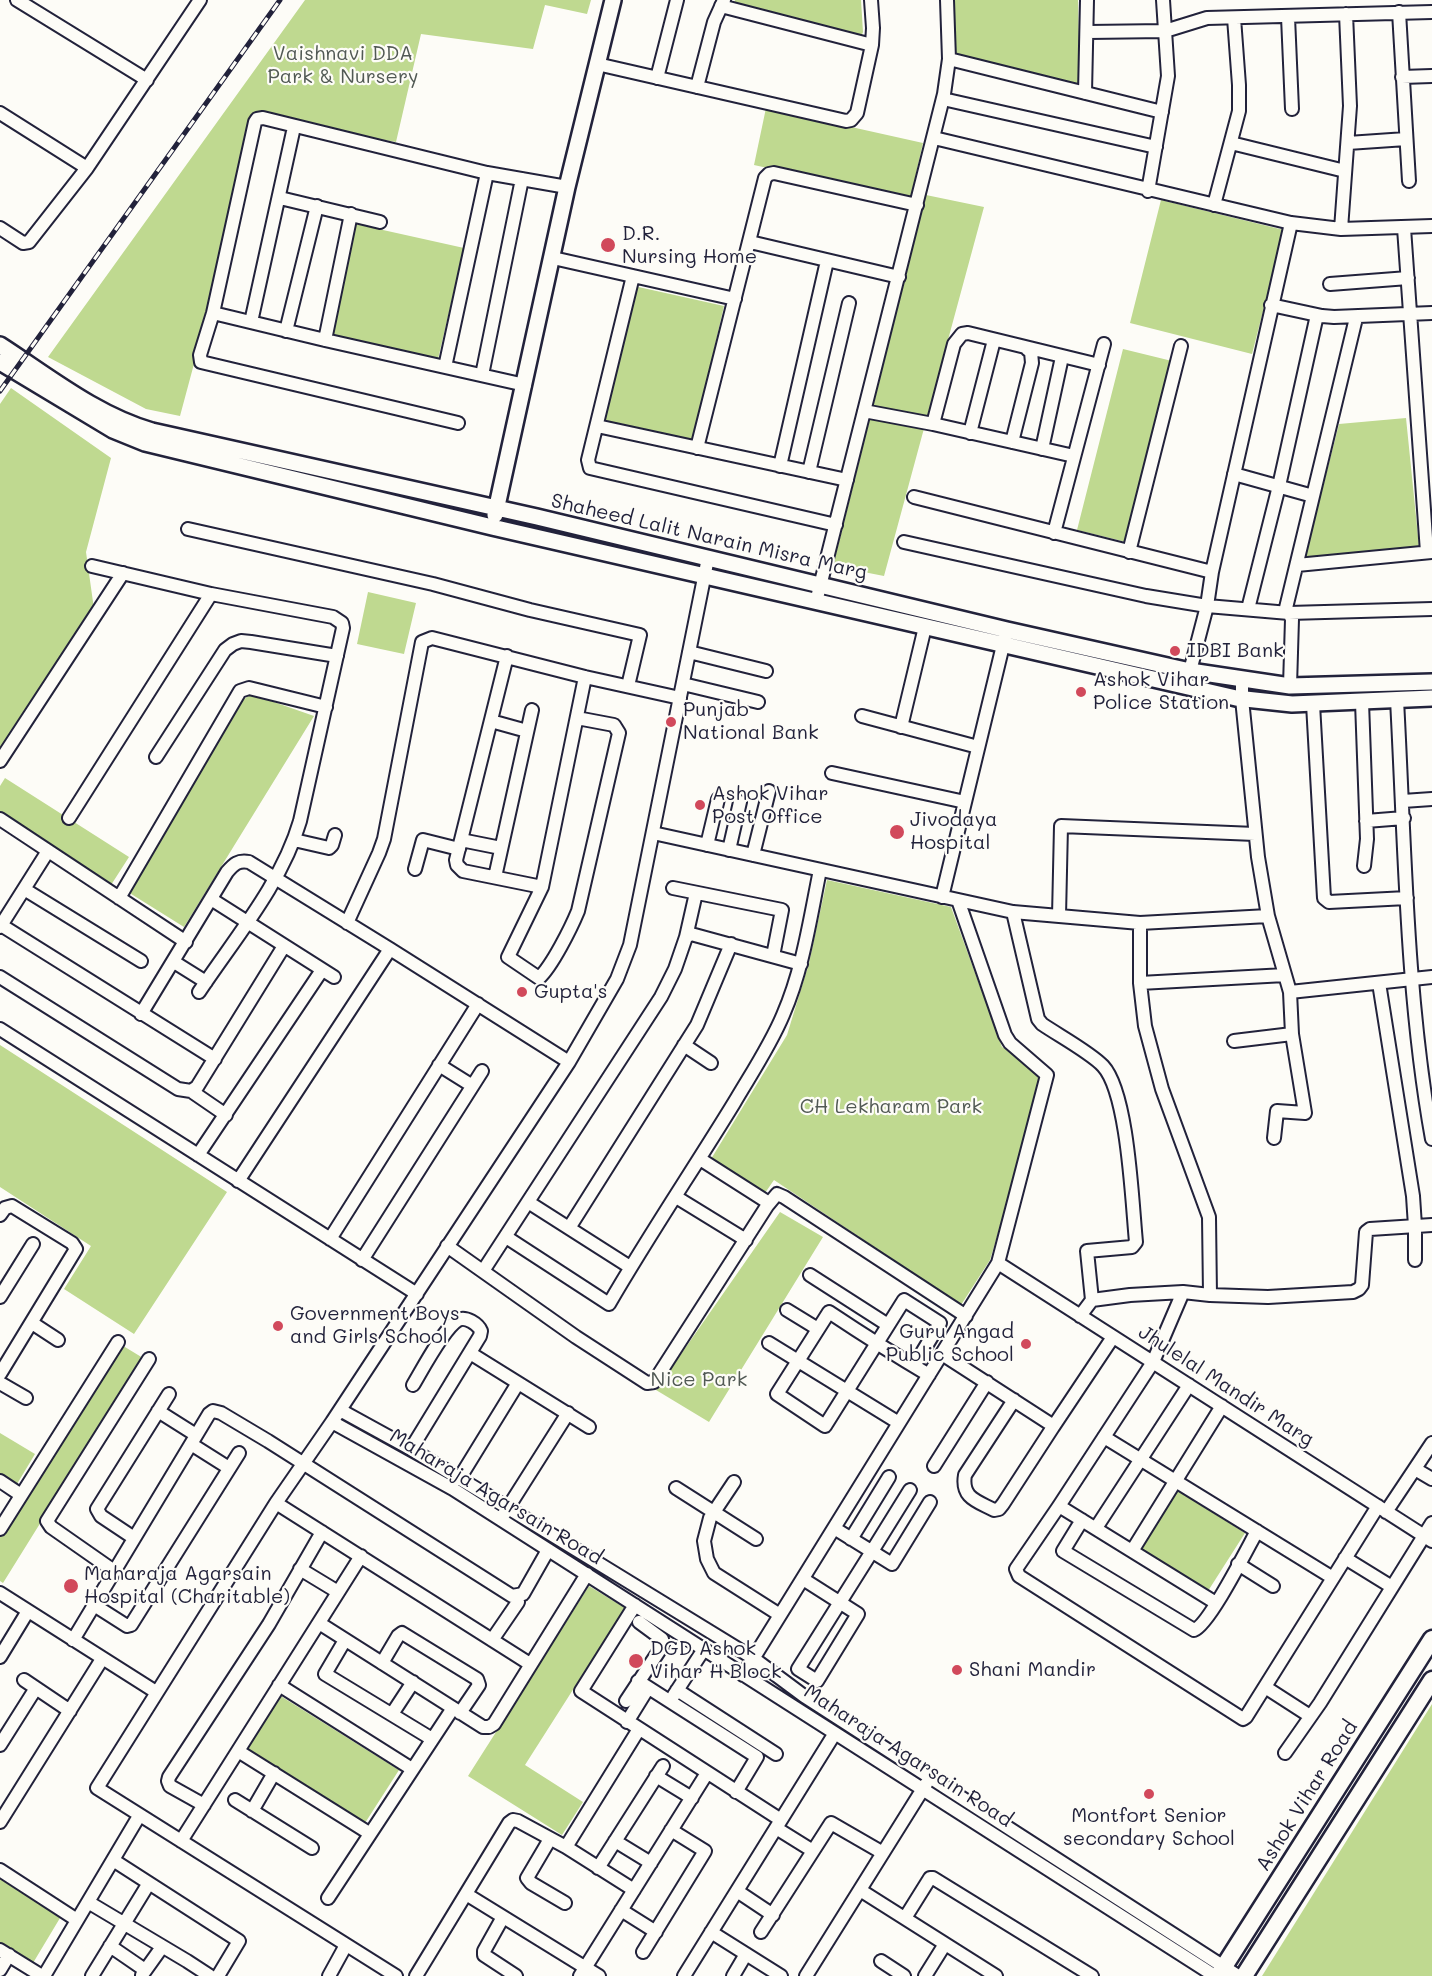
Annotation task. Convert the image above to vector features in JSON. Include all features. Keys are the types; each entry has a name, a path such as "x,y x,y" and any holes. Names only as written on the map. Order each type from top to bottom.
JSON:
{"main road":[{"name":"Ashok Vihar Road","path":"1224,1974 1432,1639"},
{"path":"1244,1976 1432,1680"}],"street":[{"path":"17,0 147,81"},
{"path":"0,228 23,243 29,242 87,168 200,0"},
{"path":"492,527 567,187 613,0"},
{"path":"657,78 677,0"},
{"path":"597,64 846,121 851,120 856,113 872,45 871,0"},
{"path":"816,602 943,99 949,60 947,0"},
{"path":"1085,93 1087,0"},
{"path":"1148,191 1168,76 1163,0"},
{"path":"697,87 707,45 722,3 872,45"},
{"path":"1399,12 1410,181"},
{"path":"1088,32 1165,31 1208,18 1432,12"},
{"path":"1341,229 1350,106 1346,14"},
{"path":"1288,17 1293,109"},
{"path":"1214,206 1239,111 1234,18"},
{"path":"949,60 1162,111"},
{"path":"1402,77 1432,76"},
{"path":"943,99 1156,147"},
{"path":"0,113 87,168"},
{"path":"458,423 201,362 200,355 213,313 255,122 262,118 487,173 567,187"},
{"path":"251,322 294,127"},
{"path":"934,138 1291,224 1341,229 1432,226"},
{"path":"1348,143 1406,139"},
{"path":"1231,143 1345,171"},
{"path":"445,367 487,173"},
{"path":"697,448 750,242 763,181 769,174 774,173 917,205"},
{"path":"482,375 522,179"},
{"path":"280,198 380,222"},
{"path":"286,331 316,206"},
{"path":"325,340 351,214"},
{"path":"1190,671 1207,606 1212,572 1291,224"},
{"path":"1297,565 1430,552 1404,228"},
{"path":"750,242 898,277"},
{"path":"553,258 735,299"},
{"path":"780,466 827,261"},
{"path":"633,276 588,464 594,470 836,525"},
{"path":"1330,284 1408,278"},
{"path":"808,472 849,303"},
{"path":"1271,305 1317,315 1356,318 1432,313"},
{"path":"213,313 525,385"},
{"path":"1248,609 1279,486 1317,315"},
{"path":"1290,686 1292,619 1287,612 1356,318"},
{"path":"933,424 954,344 962,334 968,333 1099,365"},
{"path":"970,433 994,340"},
{"path":"1054,533 1104,344"},
{"name":"Shaheed Lalit Narain Misra Marg","path":"0,345 94,406 131,425 152,431 497,508 820,585 1005,637 1242,699 1273,704 1313,704 1432,698"},
{"path":"1130,552 1181,346"},
{"path":"1012,442 1032,363 1031,352 1027,348"},
{"path":"1042,449 1062,357"},
{"name":"Shaheed Lalit Narain Misra Marg","path":"0,362 105,426 145,443 492,527 925,627 1005,637 1190,671 1290,686 1432,682"},
{"path":"864,411 1074,456"},
{"path":"597,426 847,480"},
{"path":"1234,474 1313,496"},
{"path":"914,497 1212,572"},
{"path":"188,530 433,584 530,610 640,635 628,686"},
{"path":"904,542 1035,570 1082,583 1207,606 1287,612 1432,609"},
{"path":"396,1976 97,1788 276,1503 340,1410 569,1062 603,1005 627,957 708,558"},
{"path":"92,566 211,594 333,617 338,619 343,628 300,821 276,879 202,987 174,962"},
{"path":"0,761 123,573"},
{"path":"69,818 211,594"},
{"path":"901,727 925,627"},
{"path":"942,897 1005,637"},
{"path":"347,923 384,839 422,642 432,638 585,677 680,698"},
{"path":"156,757 217,661 233,644 241,641 251,642 338,656"},
{"path":"689,652 766,670"},
{"path":"507,656 456,860 459,869 543,887"},
{"path":"577,718 614,725 619,733 578,911 562,943 539,978 508,957 543,887 585,677"},
{"path":"1242,679 1256,834 1268,916 1290,992 1292,1034 1305,1113 1277,1111 1274,1138"},
{"path":"683,684 758,702"},
{"path":"120,898 240,691 249,688 326,707"},
{"path":"1397,700 1412,979 1432,1139"},
{"path":"1362,702 1366,821 1364,866"},
{"path":"1313,704 1324,898 1329,902 1407,898"},
{"path":"495,877 532,710"},
{"path":"862,716 978,747"},
{"path":"490,721 527,731"},
{"path":"832,773 965,802"},
{"path":"753,855 769,791"},
{"path":"707,845 718,799"},
{"path":"1403,801 1432,799"},
{"path":"729,850 740,802"},
{"path":"1366,821 1404,818"},
{"path":"0,819 186,942"},
{"path":"1059,916 1061,826 1256,834"},
{"path":"653,833 1013,912 1140,923 1268,916"},
{"path":"294,840 329,848 335,835"},
{"path":"415,868 423,840 501,848"},
{"path":"48,851 0,926 215,1059"},
{"path":"141,1014 227,872 242,861 249,862 569,1062"},
{"path":"506,1237 609,1304 772,1040 790,998 801,964 820,870"},
{"path":"674,888 782,910 773,956"},
{"path":"24,889 141,961"},
{"path":"483,1272 661,997 675,969 686,937 696,893"},
{"path":"212,899 334,978"},
{"path":"744,1675 998,1263 1047,1075 1010,1043 1005,1035 958,900"},
{"path":"1013,912 1038,1019 1042,1024 1101,1063 1113,1080 1119,1098 1136,1242 1131,1247 1087,1251 1092,1300 1080,1316"},
{"path":"1140,923 1140,983 1145,1026 1162,1089 1209,1216 1210,1295"},
{"path":"686,937 692,934 801,964"},
{"path":"569,1228 704,1011 731,944"},
{"path":"191,1091 197,1087 215,1059 284,946"},
{"path":"238,1181 390,949"},
{"path":"198,1155 322,970"},
{"path":"1140,983 1285,975"},
{"path":"0,977 178,1089 191,1091 225,1115"},
{"path":"1290,992 1432,977"},
{"path":"1378,983 1413,1196 1415,1260"},
{"path":"330,1239 478,1004"},
{"path":"0,1029 417,1294"},
{"path":"1234,1041 1292,1034"},
{"path":"684,1045 711,1063"},
{"path":"439,1065 471,1085"},
{"path":"362,1260 482,1071"},
{"path":"700,1159 769,1203"},
{"path":"447,1246 576,1337 646,1383 654,1382 777,1194 966,1316"},
{"path":"676,1197 746,1240"},
{"path":"528,1202 630,1267"},
{"path":"0,1215 5,1208 12,1206 76,1246 76,1253 0,1374"},
{"path":"1092,1300 1183,1292 1268,1297 1353,1292 1362,1285 1366,1232 1370,1229 1432,1225"},
{"path":"0,1296 33,1244"},
{"name":"Jhulelal Mandir Marg","path":"998,1263 1428,1538"},
{"path":"810,1275 888,1325"},
{"path":"1183,1292 1153,1362 1016,1569 1018,1576 1240,1718 1246,1718 1345,1558 1415,1469 1432,1443"},
{"path":"914,1366 940,1323 904,1300 876,1343 825,1426 777,1394 829,1312 876,1343 914,1366 929,1375"},
{"path":"788,1310 819,1329"},
{"path":"411,1449 470,1353 481,1331 480,1327 469,1320 460,1319 455,1322 444,1335 413,1385"},
{"path":"32,1323 58,1340"},
{"path":"1014,1400 965,1475 963,1484 970,1497 994,1510 999,1509 1041,1448 1113,1337"},
{"path":"0,1528 118,1342"},
{"path":"769,1343 899,1423"},
{"path":"470,1353 589,1426"},
{"path":"942,1354 1053,1427"},
{"path":"114,1571 51,1527 47,1521 149,1359"},
{"path":"934,1466 987,1382"},
{"path":"0,1383 26,1398"},
{"path":"459,1479 518,1383"},
{"path":"1096,1528 1189,1385"},
{"path":"134,1538 101,1516 97,1509 169,1394"},
{"path":"1132,1551 1222,1406"},
{"path":"340,1410 411,1449 753,1658 804,1696 930,1777 1224,1974"},
{"path":"158,1411 229,1468"},
{"path":"73,1640 193,1440 213,1411 217,1411 268,1441 512,1596 523,1594 548,1550"},
{"path":"501,1519 568,1413"},
{"name":"Maharaja Agarsain Road","path":"332,1422 453,1489 923,1789 1224,1974"},
{"path":"1104,1437 1333,1578"},
{"path":"94,1605 127,1626 131,1625 238,1453"},
{"path":"1415,1469 1432,1479"},
{"path":"851,1539 889,1477"},
{"path":"0,1481 21,1495"},
{"path":"734,1482 710,1518 704,1541 707,1559 714,1573 780,1615"},
{"path":"676,1488 756,1539"},
{"path":"803,1579 840,1603 858,1614 817,1681 798,1669 840,1603 872,1552 910,1490"},
{"path":"834,1528 892,1564 930,1502"},
{"path":"276,1503 530,1664"},
{"path":"1059,1506 1216,1603"},
{"path":"1082,1520 1064,1551 1194,1630 1201,1626 1216,1603 1257,1531"},
{"path":"1285,1753 1392,1587 1428,1538 1432,1524"},
{"path":"204,1805 170,1786 168,1781 268,1624 322,1532"},
{"path":"181,1841 361,1556"},
{"path":"1345,1558 1392,1587"},
{"path":"1238,1564 1273,1586"},
{"path":"300,1569 338,1592"},
{"path":"319,1623 483,1727 489,1727 494,1724 587,1574"},
{"path":"0,1593 156,1692"},
{"path":"492,1640 518,1602 516,1596"},
{"path":"635,1605 580,1691 736,1792 813,1851"},
{"path":"0,1657 28,1611"},
{"path":"627,1722 663,1645 662,1639 639,1622"},
{"path":"328,1898 432,1739 479,1685 477,1679 402,1633 382,1663"},
{"path":"345,1640 325,1674 432,1739"},
{"path":"674,1696 704,1649"},
{"path":"0,1822 102,1659"},
{"path":"24,1680 70,1711"},
{"path":"392,1714 413,1682"},
{"path":"643,1684 674,1696 776,1754"},
{"path":"626,1701 643,1684"},
{"path":"279,1685 411,1769"},
{"path":"0,1745 36,1688"},
{"path":"1265,1688 1310,1716"},
{"path":"674,1696 757,1757 736,1792"},
{"path":"566,1847 639,1729"},
{"path":"684,1976 835,1733"},
{"path":"238,1751 369,1833"},
{"path":"598,1868 659,1771 692,1798"},
{"path":"252,1811 274,1773"},
{"path":"582,1972 707,1773"},
{"path":"806,1976 930,1777"},
{"path":"235,1800 312,1848"},
{"path":"0,1970 5,1953 43,1976 139,1816"},
{"path":"416,1976 509,1823 513,1821 518,1821 566,1847 633,1890"},
{"path":"761,1932 831,1823 883,1853"},
{"path":"644,1952 705,1851 671,1830"},
{"path":"550,1839 527,1878 566,1903"},
{"path":"615,1841 651,1863"},
{"path":"113,1860 238,1941 218,1976"},
{"path":"0,1870 77,1920"},
{"path":"905,1918 930,1878 933,1878 1086,1974"},
{"path":"92,1976 149,1883"},
{"path":"860,1890 996,1976"},
{"path":"736,1891 773,1915"},
{"path":"466,1894 582,1972 599,1976"},
{"path":"88,1902 210,1976"},
{"path":"621,1910 656,1932"},
{"path":"503,1917 484,1955 516,1976"},
{"path":"711,1932 781,1976"},
{"path":"925,1976 945,1944"},
{"path":"329,1976 346,1945"},
{"path":"110,1946 144,1973 162,1947"},
{"path":"733,1976 746,1954"},
{"path":"881,1961 904,1976"}],"green space":[{"name":"Vaishnavi DDA Park & Nursery","path":"305,0 591,0 587,14 545,5 533,49 421,34 396,142 260,118 180,416 146,409 48,357"},
{"path":"735,0 861,0 863,32 861,37 734,3"},
{"path":"951,0 1078,0 1080,85 954,53"},
{"path":"766,108 923,143 910,200 754,165"},
{"path":"926,195 984,207 884,576 833,566"},
{"path":"1161,200 1284,230 1252,354 1130,323"},
{"path":"356,224 464,248 438,359 330,335"},
{"path":"634,286 724,306 693,441 603,421"},
{"path":"1123,349 1172,361 1126,542 1077,530"},
{"path":"11,388 111,458 86,552 94,609 0,753 0,404"},
{"path":"1406,418 1419,546 1305,557 1339,424"},
{"path":"368,592 416,603 404,654 357,644"},
{"path":"251,694 314,716 184,927 128,892 239,703"},
{"path":"5,778 129,857 111,885 0,814 0,786"},
{"name":"CH Lekharam Park","path":"827,880 951,907 1002,1047 1046,1072 990,1260 961,1305 774,1180 765,1193 711,1159 787,1035 809,963"},
{"path":"0,1045 227,1192 134,1334 64,1289 91,1246 0,1187"},
{"name":"Nice Park","path":"780,1212 823,1237 709,1422 656,1390"},
{"path":"120,1344 143,1358 3,1583 0,1581 0,1537"},
{"path":"0,1433 35,1454 11,1494 0,1488"},
{"path":"1175,1489 1245,1533 1208,1591 1139,1547"},
{"path":"589,1586 625,1608 525,1765 583,1802 562,1835 468,1776"},
{"path":"279,1695 399,1770 365,1823 245,1749"},
{"path":"1432,1704 1432,1976 1262,1976"},
{"path":"0,1872 63,1913 33,1963 0,1942"}],"railway":[{"path":"0,391 280,0"}],"place":[{"name":"D.R. Nursing Home","path":"608,245"},
{"name":"IDBI Bank","path":"1175,651"},
{"name":"Ashok Vihar Police Station","path":"1081,692"},
{"name":"Punjab National Bank","path":"671,722"},
{"name":"Ashok Vihar Post Office","path":"700,805"},
{"name":"Jivodaya Hospital","path":"897,832"},
{"name":"Gupta's","path":"522,992"},
{"name":"Government Boys and Girls School","path":"278,1326"},
{"name":"Guru Angad Public School","path":"1026,1344"},
{"name":"Maharaja Agarsain Hospital (Charitable)","path":"71,1586"},
{"name":"DGD Ashok Vihar H Block","path":"636,1661"},
{"name":"Shani Mandir","path":"957,1670"},
{"name":"Montfort Senior secondary School","path":"1149,1794"}]}
